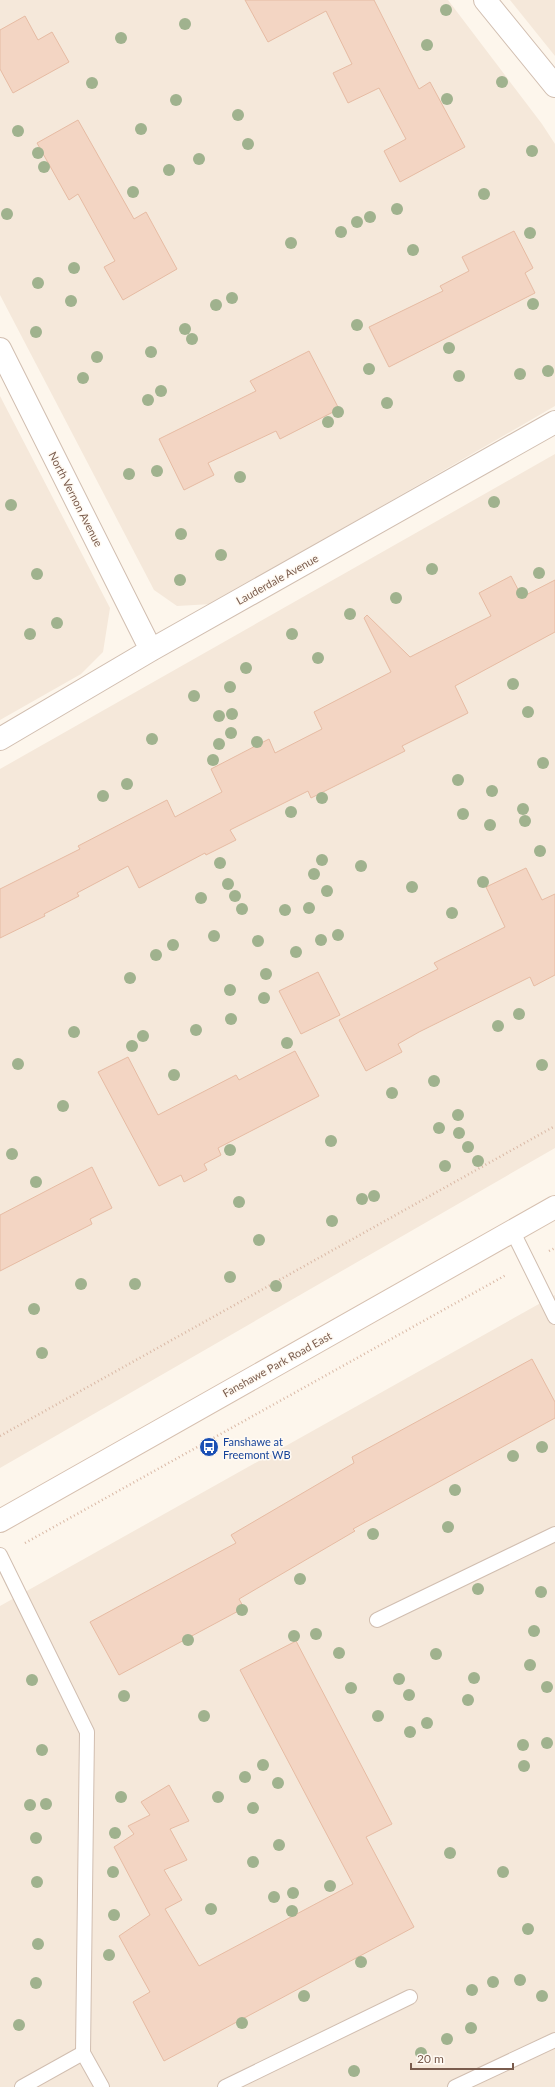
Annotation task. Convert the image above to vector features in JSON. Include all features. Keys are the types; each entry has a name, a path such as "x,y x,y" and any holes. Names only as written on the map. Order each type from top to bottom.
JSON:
{"street":[{"path":"485,0 555,86"},
{"name":"North Vernon Avenue","path":"0,349 151,650"},
{"name":"Lauderdale Avenue","path":"0,739 151,650 555,422"},
{"name":"Fanshawe Park Road East","path":"0,1521 555,1207"}],"lane":[{"path":"513,1232 555,1317"},
{"path":"377,1620 555,1534"},
{"path":"0,1556 87,1732 83,2053 102,2087"},
{"path":"225,2087 410,1996"},
{"path":"455,2087 555,2040"},
{"path":"22,2087 83,2053"}],"path":[{"path":"0,1436 555,1126"},
{"path":"0,1556 555,1248"}],"shaded area":[{"path":"0,0 448,0 542,124 555,144 555,406 212,604 177,606 154,590 0,295"},
{"path":"510,0 555,0 555,56"},
{"path":"0,396 110,608 103,652 81,674 0,720"},
{"path":"555,454 555,1148 0,1468 0,769"},
{"path":"555,1295 555,2087 0,2087 0,1606"}],"building":[{"path":"245,0 374,0 419,89 430,82 465,147 400,182 384,151 406,139 379,88 348,103 333,73 352,64 326,11 268,42"},
{"path":"25,16 38,40 52,32 69,62 13,93 0,69 0,30"},
{"path":"78,120 134,219 146,212 177,269 123,300 104,267 115,261 78,194 69,200 37,143"},
{"path":"514,231 533,268 525,273 535,293 389,367 369,327 443,291 440,286 469,271 462,257"},
{"path":"309,351 339,409 280,439 276,431 208,463 214,475 184,490 159,439 256,391 250,381"},
{"path":"511,576 522,597 555,580 555,632 455,686 468,713 402,746 405,751 311,798 308,791 230,830 236,840 206,855 205,853 139,888 128,866 77,893 79,896 44,914 45,916 0,938 0,889 80,849 78,846 167,800 175,817 222,792 211,769 269,739 275,753 322,729 314,712 391,672 364,618 367,615 410,657 491,616 479,593"},
{"path":"526,868 542,900 555,894 555,975 534,986 530,977 419,1032 398,1044 402,1052 366,1071 339,1020 438,969 434,963 505,927 486,887"},
{"path":"318,972 340,1015 301,1034 279,991"},
{"path":"295,1051 319,1096 218,1148 221,1155 204,1164 207,1170 184,1182 181,1175 159,1186 98,1072 128,1057 158,1115 236,1075 239,1080"},
{"path":"92,1167 112,1208 90,1219 92,1224 0,1271 0,1215"},
{"path":"532,1359 555,1402 555,1418 353,1529 355,1531 239,1599 244,1608 119,1675 90,1622 236,1543 231,1535 354,1463 352,1457"},
{"path":"296,1641 392,1824 366,1837 414,1927 164,2061 133,2002 150,1992 119,1936 150,1915 114,1847 134,1834 128,1826 150,1815 141,1802 169,1785 189,1821 170,1829 187,1860 164,1870 182,1900 165,1909 199,1966 353,1884 240,1670"}],"place":[{"name":"Fanshawe at Freemont WB","path":"209,1447"}]}
